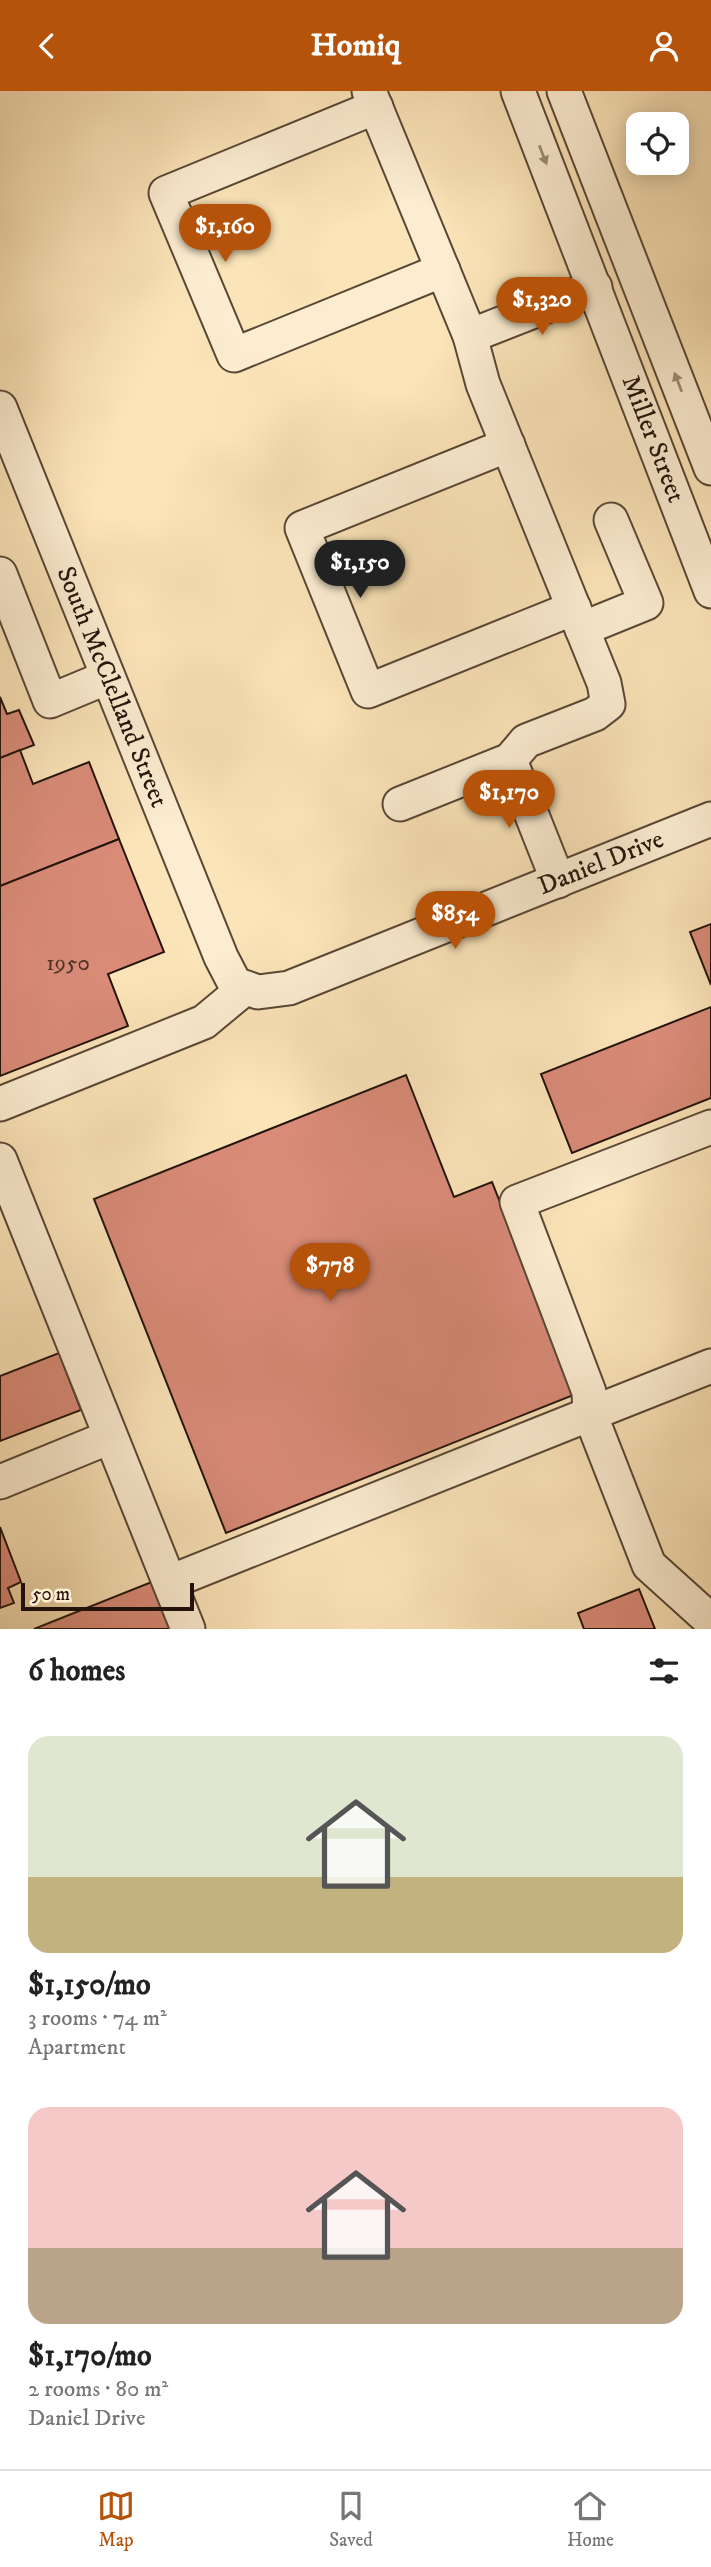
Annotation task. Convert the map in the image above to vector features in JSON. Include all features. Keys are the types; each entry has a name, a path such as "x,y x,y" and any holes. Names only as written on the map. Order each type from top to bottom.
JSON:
{"street":[{"name":"Miller Street","path":"518,91 711,590"},
{"name":"Miller Street","path":"564,91 711,468"},
{"path":"400,804 510,760 526,741 595,714 608,704 604,683 483,384 470,336 372,99 166,193 234,355 443,271"},
{"path":"470,336 595,287"},
{"name":"South McClelland Street","path":"0,408 108,677 236,976"},
{"path":"508,446 302,528 368,691 578,618 646,603 611,520"},
{"path":"0,574 50,701 108,677"},
{"path":"510,760 558,881"},
{"name":"Daniel Drive","path":"236,976 258,992 289,988 711,819"},
{"path":"0,1104 204,1022 236,976"},
{"path":"711,1127 517,1202 589,1392 590,1414 649,1565 711,1621"},
{"path":"0,1160 188,1629"},
{"path":"170,1582 711,1366"},
{"path":"0,1482 110,1437"}],"building":[{"path":"0,697 7,714 19,710 34,745 0,758"},
{"path":"20,750 33,784 89,762 119,839 0,886 0,758"},
{"path":"119,839 164,952 108,974 128,1026 0,1076 0,886"},
{"path":"711,924 711,985 690,932"},
{"path":"711,1007 711,1098 572,1153 541,1074"},
{"path":"406,1075 454,1197 492,1182 576,1394 226,1533 94,1199"},
{"path":"59,1353 81,1410 0,1441 0,1376"},
{"path":"0,1527 21,1582 8,1588 14,1603 0,1608"},
{"path":"154,1581 173,1629 34,1629"},
{"path":"639,1589 655,1629 584,1629 578,1613"}]}
